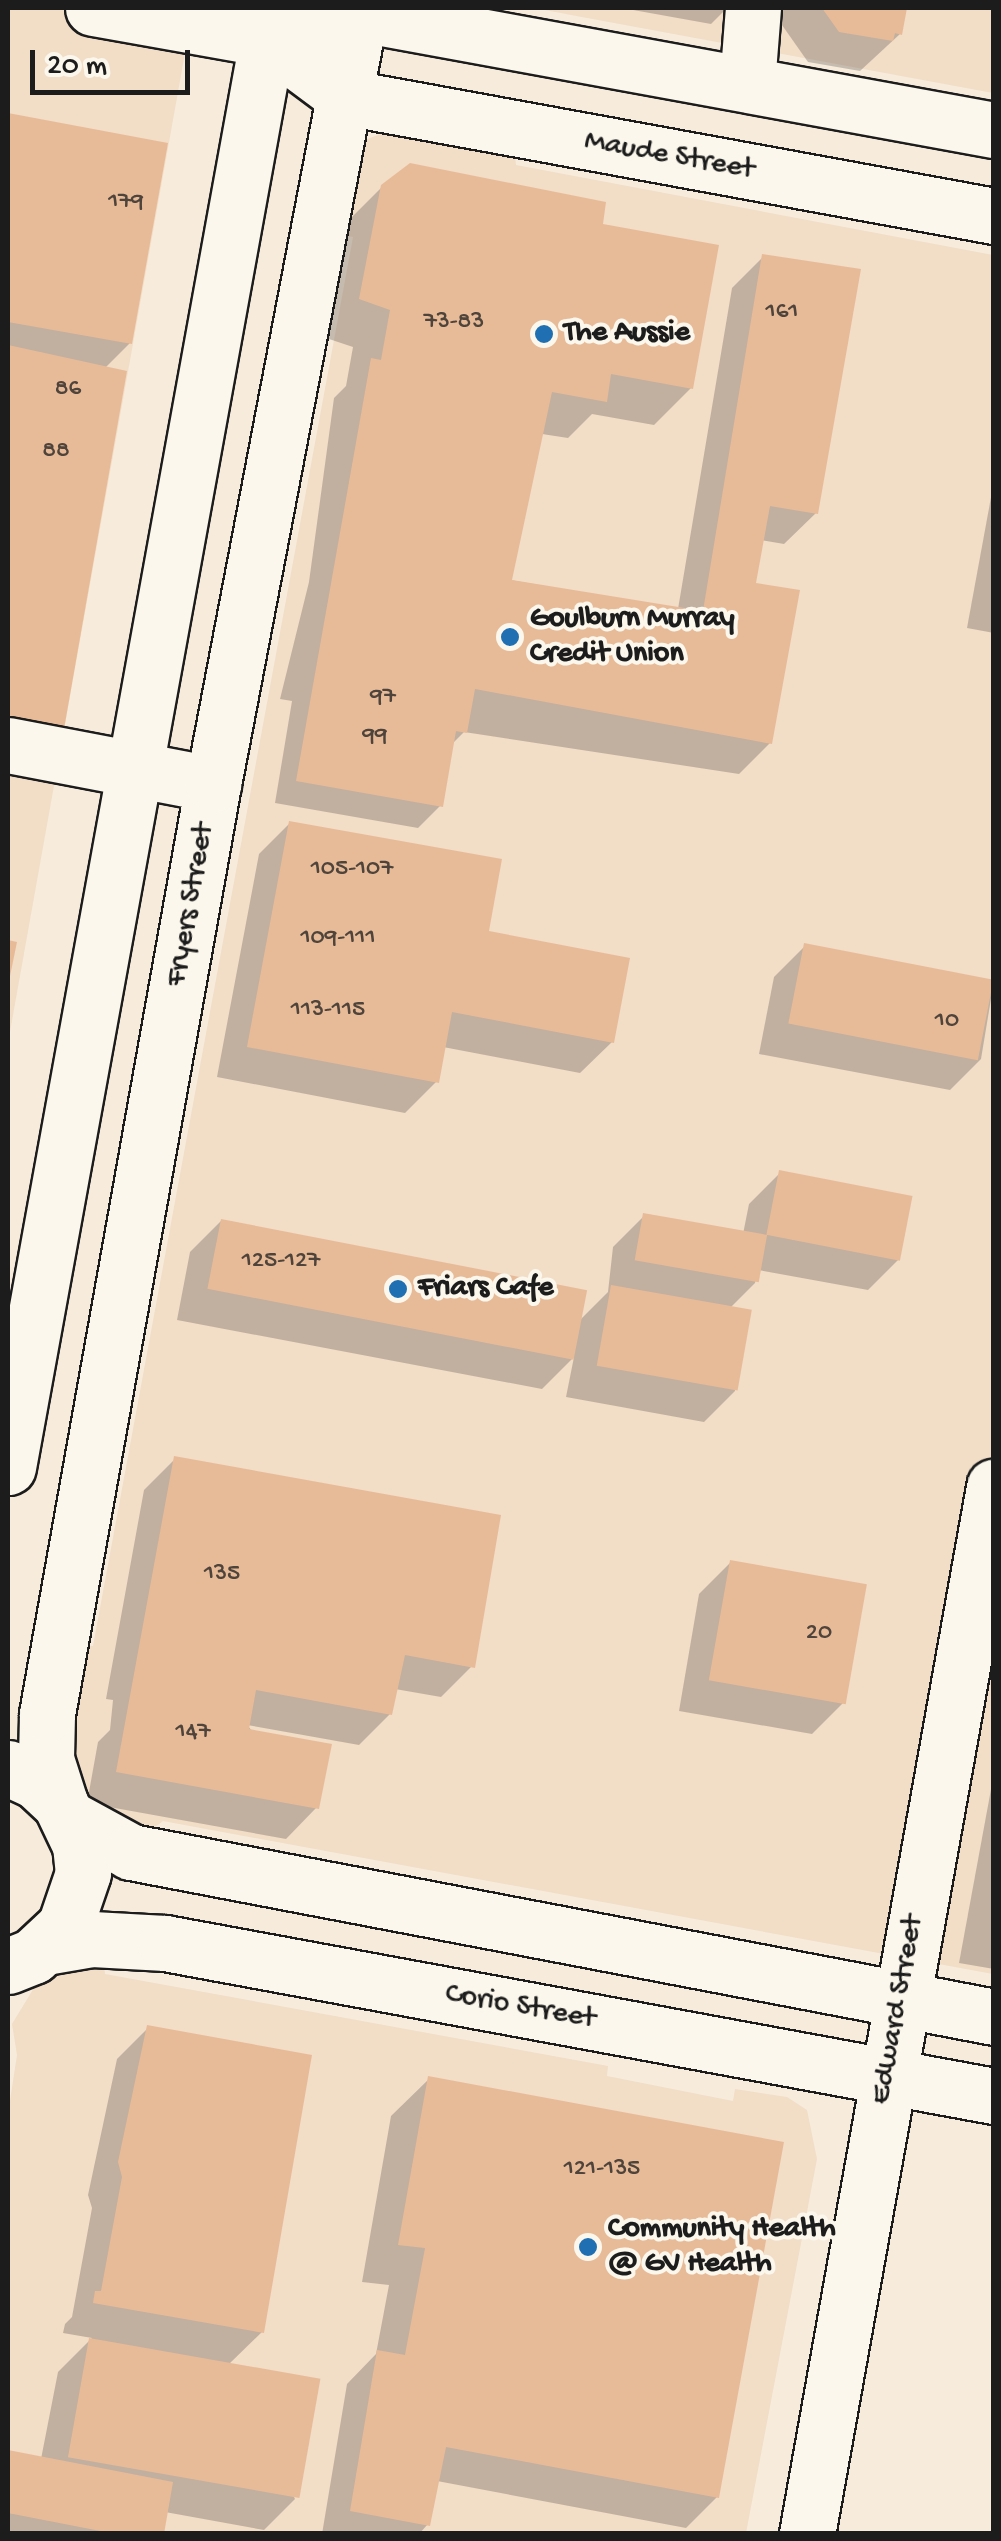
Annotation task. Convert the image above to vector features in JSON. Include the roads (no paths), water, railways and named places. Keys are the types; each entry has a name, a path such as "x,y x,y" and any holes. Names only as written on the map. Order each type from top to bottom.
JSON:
{"street":[{"path":"93,8 270,24 361,11 994,130"},
{"path":"748,84 754,8"},
{"name":"Fryers Street","path":"24,1968 65,1926 82,1872 46,1759 47,1714 213,784 361,11"},
{"path":"270,24 344,97"},
{"path":"8,1467 270,24"},
{"name":"Maude Street","path":"344,97 994,216"},
{"path":"8,745 213,784"},
{"name":"Edward Street","path":"808,2534 994,1487"},
{"path":"8,1768 36,1781 65,1811 131,1852 994,2017"},
{"name":"Corio Street","path":"24,1968 92,1939 164,1943 994,2096"}],"place":[{"name":"The Aussie","path":"544,334"},
{"name":"Goulburn Murray Credit Union","path":"510,637"},
{"name":"Friars Cafe","path":"398,1289"},
{"name":"Community Health @ GV Health","path":"588,2247"}]}
